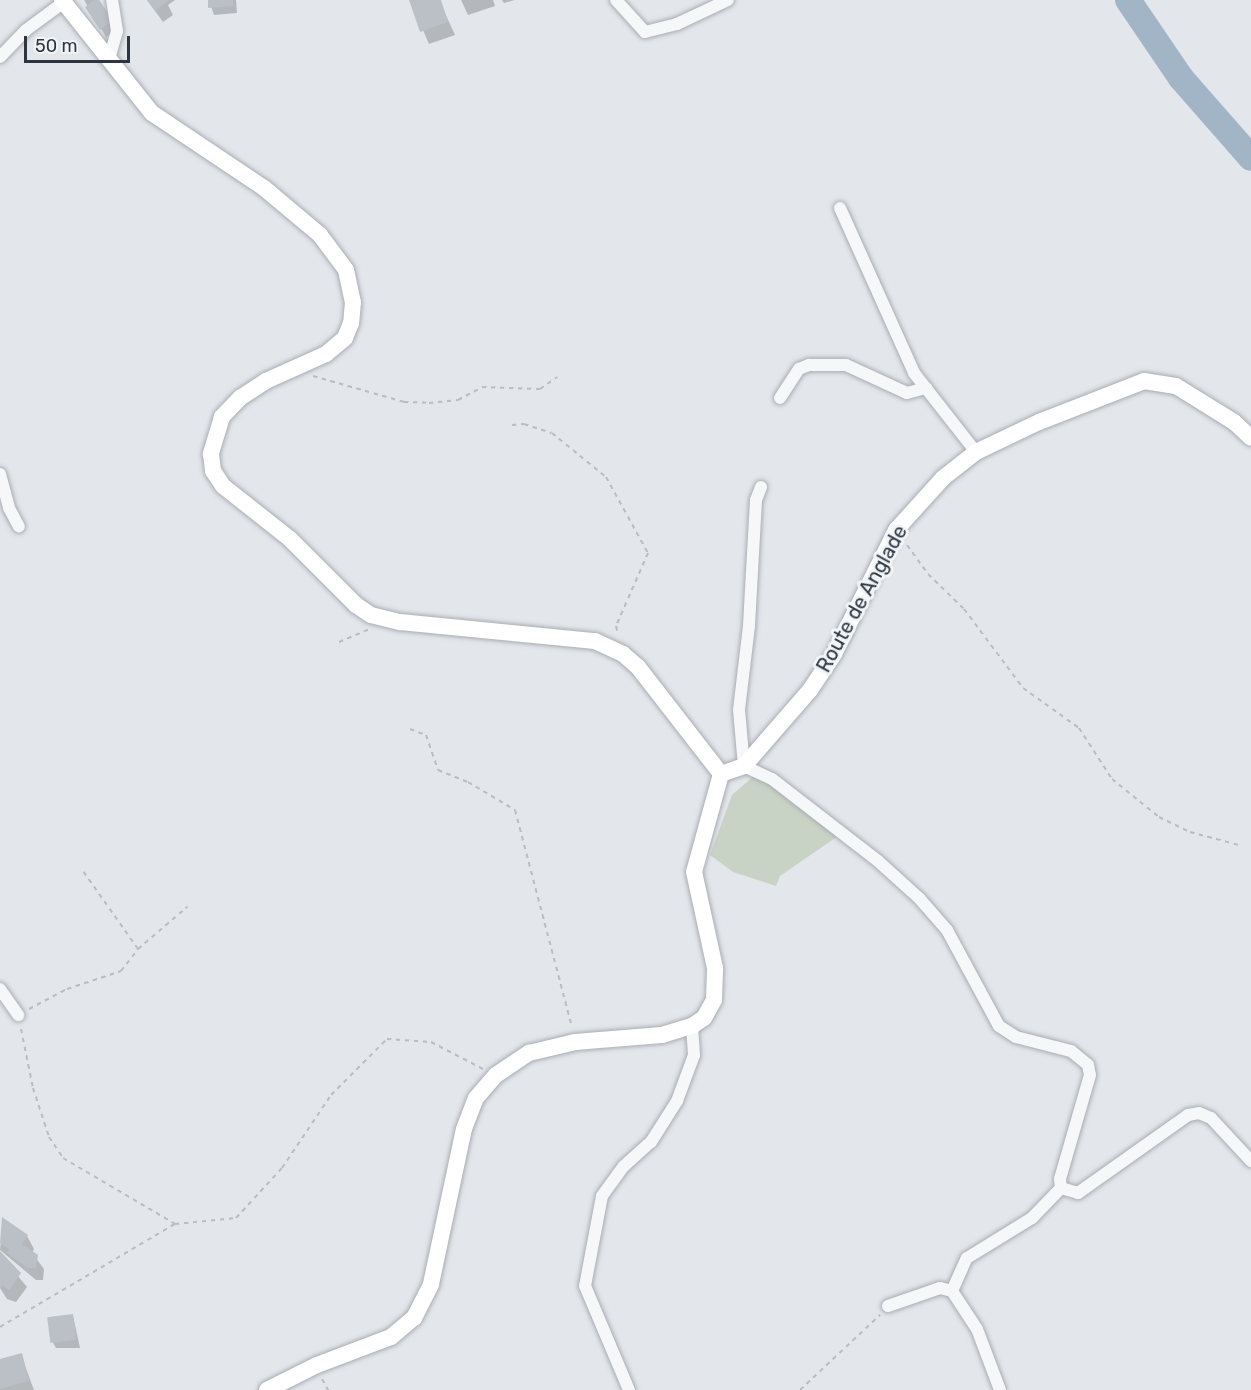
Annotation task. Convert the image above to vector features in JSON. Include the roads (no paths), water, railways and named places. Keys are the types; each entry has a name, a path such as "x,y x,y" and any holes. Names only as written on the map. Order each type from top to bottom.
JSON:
{"street":[{"path":"109,59 117,31 112,0"},
{"path":"616,0 645,33 677,24 728,0"},
{"path":"0,57 63,1 152,113 264,188 320,235 346,270 352,302 351,323 345,338 326,354 288,369 241,397 222,417 213,436 213,471 223,486 290,539 356,605 383,619 595,641 614,650 638,667 721,774"},
{"path":"840,208 905,356 926,388 976,452"},
{"path":"780,398 799,369 809,366 846,366 867,372 893,390 907,393 926,388"},
{"name":"Route de Anglade","path":"744,766 810,690 834,654 896,530 944,478 976,452 1039,422 1144,381 1176,386 1234,422 1251,438"},
{"path":"0,474 19,527"},
{"path":"744,766 739,710 750,626 756,500 761,487"},
{"path":"721,774 744,766 772,779 878,861 919,898 946,930 999,1026 1016,1037 1071,1051 1088,1065 1090,1075 1060,1179 1061,1188"},
{"path":"267,1390 317,1365 391,1337 414,1318 431,1284 464,1129 477,1098 496,1075 529,1053 575,1042 662,1035 692,1026 704,1018 714,1000 715,968 694,872 721,774"},
{"path":"0,989 18,1015"},
{"path":"629,1390 585,1286 602,1196 624,1166 651,1142 677,1101 694,1055 692,1026"},
{"path":"1061,1188 1078,1193 1188,1116 1199,1113 1210,1118 1251,1161"},
{"path":"952,1291 967,1257 980,1246 1023,1225 1061,1188"},
{"path":"888,1306 940,1288 952,1291 977,1329 1000,1390"}],"waterway":[{"path":"1128,0 1181,78 1251,158"}]}
